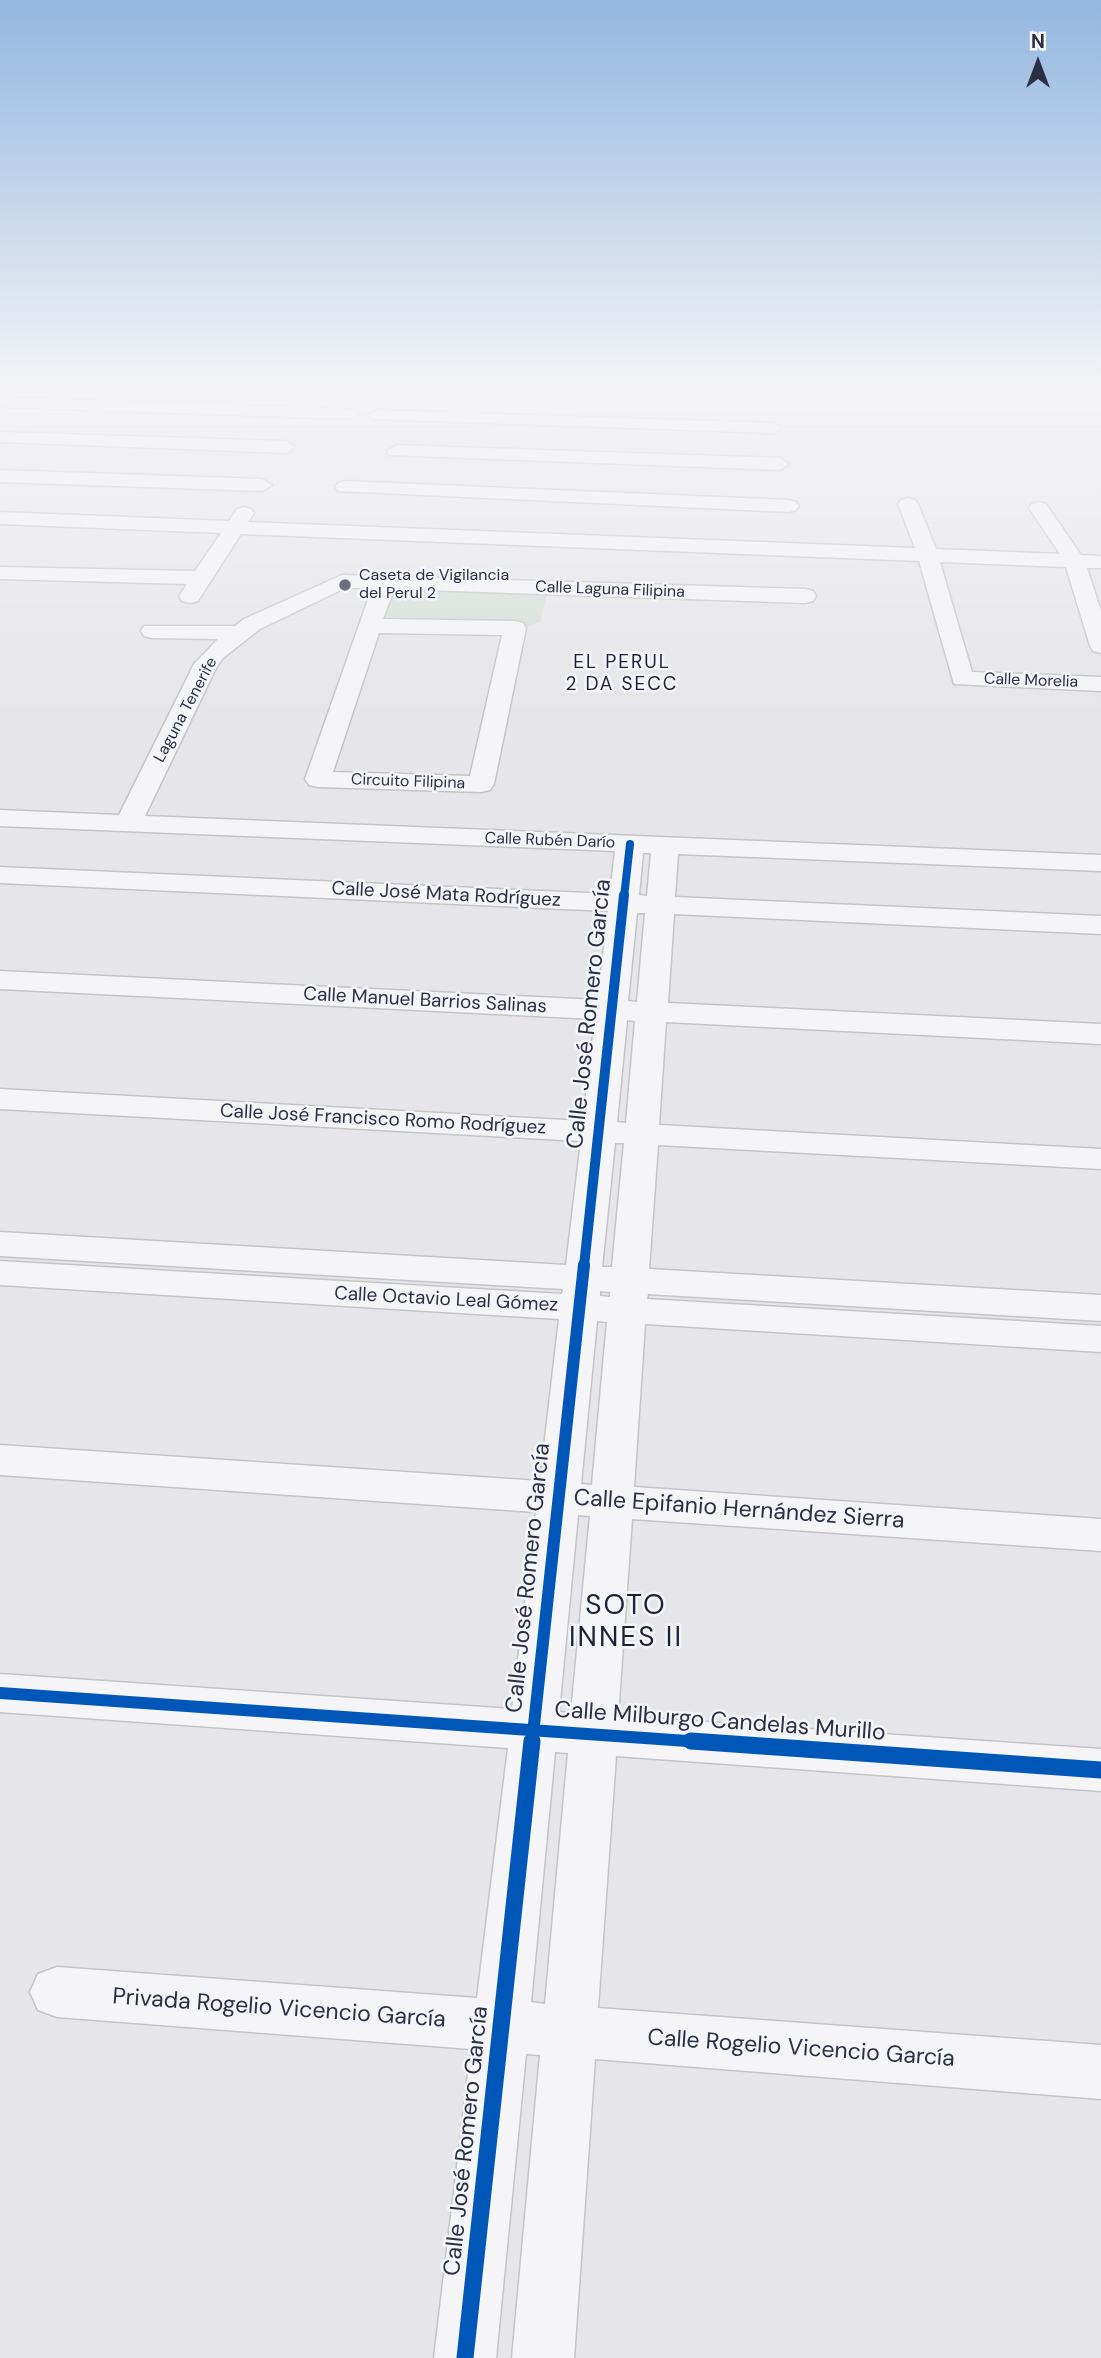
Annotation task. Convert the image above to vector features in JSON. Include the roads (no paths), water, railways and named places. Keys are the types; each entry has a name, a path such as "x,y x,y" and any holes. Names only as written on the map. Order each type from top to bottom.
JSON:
{"street":[{"path":"0,573 196,587 253,499"},
{"path":"711,499 789,506"},
{"path":"788,499 798,549"},
{"path":"908,504 928,555"},
{"path":"1039,508 1074,560 1101,646"},
{"path":"0,518 1101,562"},
{"path":"334,586 362,532"},
{"name":"Calle Morelia","path":"928,555 958,688 1101,684"},
{"name":"Calle Laguna Filipina","path":"334,586 805,595"},
{"name":"Laguna Tenerife","path":"128,824 206,664 238,633 334,586"},
{"name":"Circuito Filipina","path":"370,626 515,628 481,784 318,779 383,587"},
{"path":"152,631 238,633"},
{"name":"Calle Rubén Darío","path":"0,818 1101,863"},
{"name":"Calle José Romero García","path":"542,2358 641,1134 632,1011 647,845"},
{"name":"Calle José Mata Rodríguez","path":"0,875 1101,925"},
{"name":"Calle Manuel Barrios Salinas","path":"0,980 1101,1034"},
{"name":"Calle José Romero García","path":"465,2358 599,1132 632,1011"},
{"name":"Calle José Francisco Romo Rodríguez","path":"0,1099 1101,1159"},
{"name":"Calle Octavio Leal Gómez","path":"0,1244 628,1296 1101,1339"},
{"name":"Calle Octavio Leal Gómez","path":"0,1273 581,1293"},
{"name":"Calle Octavio Leal Gómez","path":"628,1296 1101,1308"},
{"name":"Calle Epifanio Hernández Sierra","path":"0,1460 1101,1535"},
{"name":"Calle Milburgo Candelas Murillo","path":"0,1693 1101,1770"},
{"name":"Privada Rogelio Vicencio García","path":"57,1993 500,2026"},
{"name":"Calle Rogelio Vicencio García","path":"500,2026 1101,2072"}],"place":[{"name":"Caseta de Vigilancia del Perul 2","path":"345,585"}],"district":[{"name":"EL PERUL 2 DA SECC","path":"622,674"},
{"name":"SOTO INNES II","path":"626,1623"}]}
